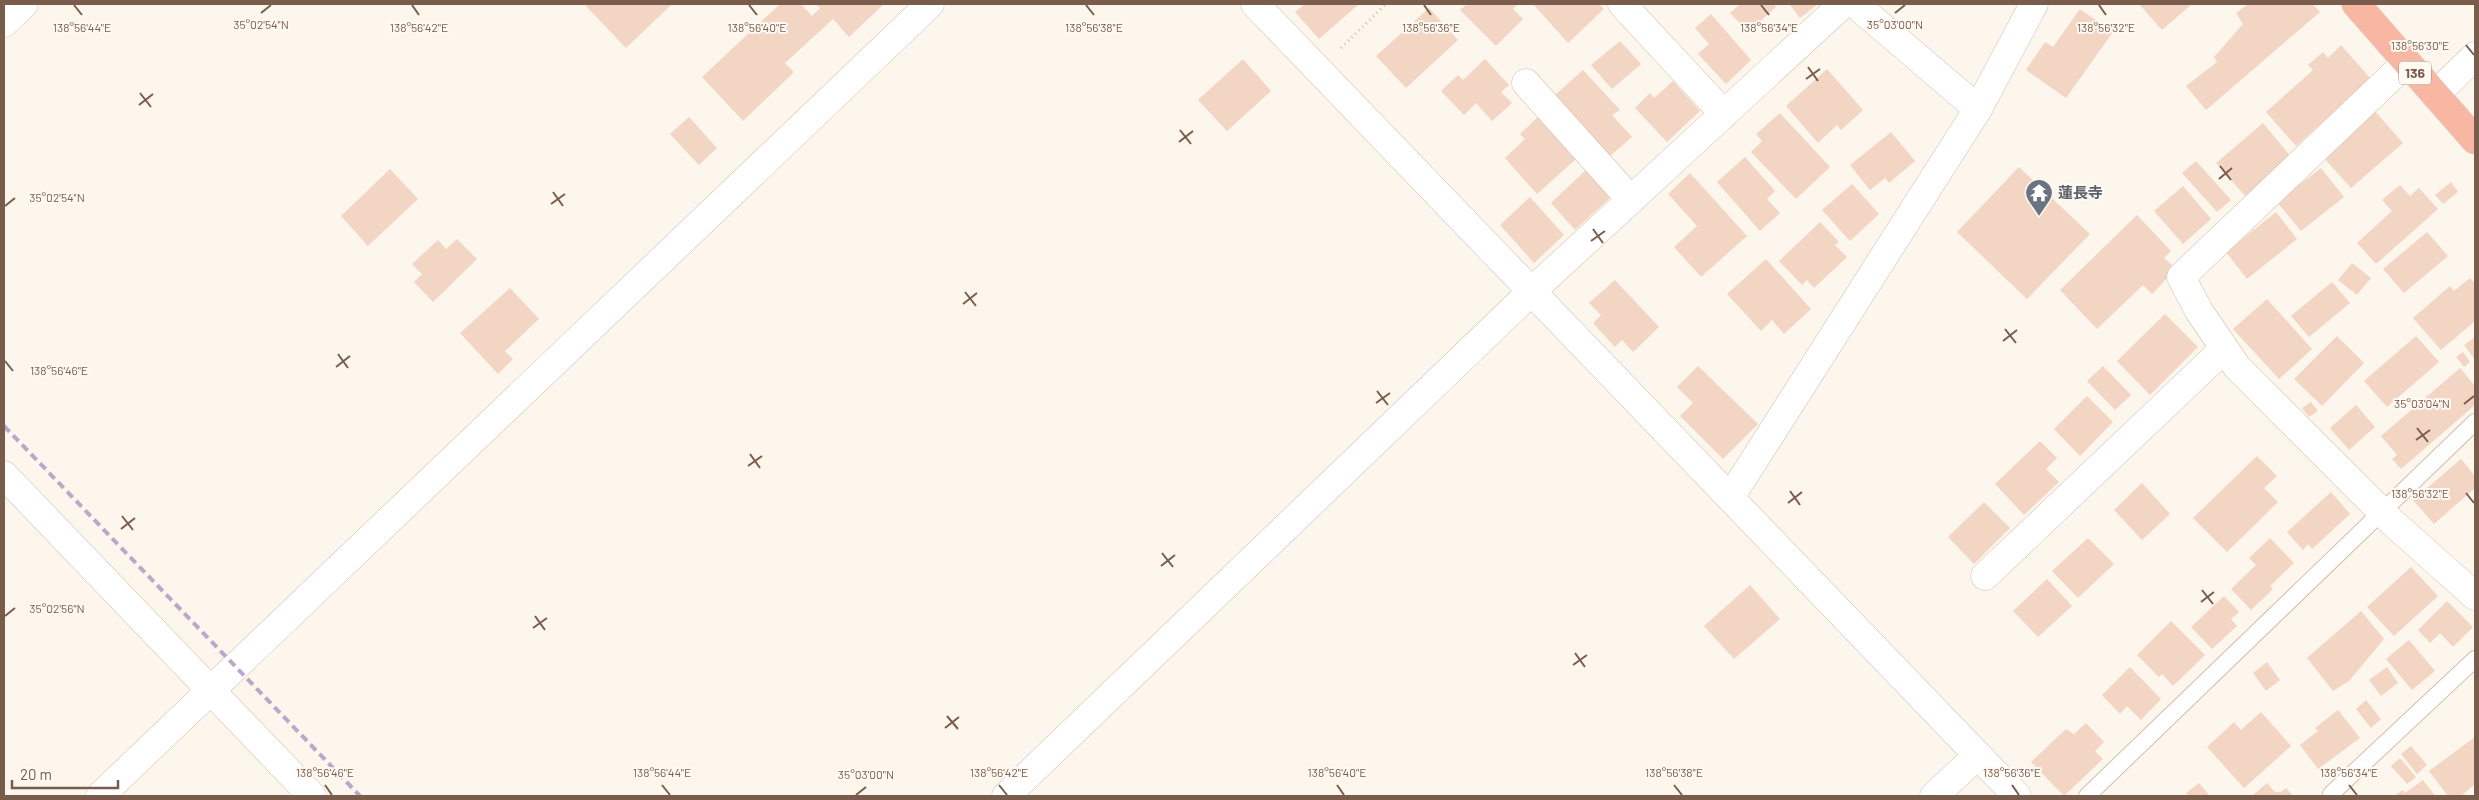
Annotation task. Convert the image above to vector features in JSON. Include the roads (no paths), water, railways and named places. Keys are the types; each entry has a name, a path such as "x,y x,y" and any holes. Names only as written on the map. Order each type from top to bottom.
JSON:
{"highway":[{"name":"136","path":"2356,4 2475,140"}],"street":[{"path":"4,23 24,4"},
{"path":"100,796 930,4"},
{"path":"1255,4 2017,796"},
{"path":"1622,4 1724,114"},
{"path":"1006,796 1532,291 1843,4"},
{"path":"1855,4 1978,109"},
{"path":"1730,498 1978,109 2034,4"},
{"path":"2435,95 2475,56"},
{"path":"2406,63 2181,277 2198,312 2237,367 2276,408 2382,511 2475,596"},
{"path":"1526,83 1631,200"},
{"path":"1985,576 2224,349"},
{"path":"4,475 312,796"},
{"path":"1934,796 1978,755"}],"lane":[{"path":"2087,796 2475,422"},
{"path":"2331,794 2475,659"}],"railway":[{"path":"4,426 360,796"}],"place":[{"name":"蓮長寺","path":"2039,217"}]}
